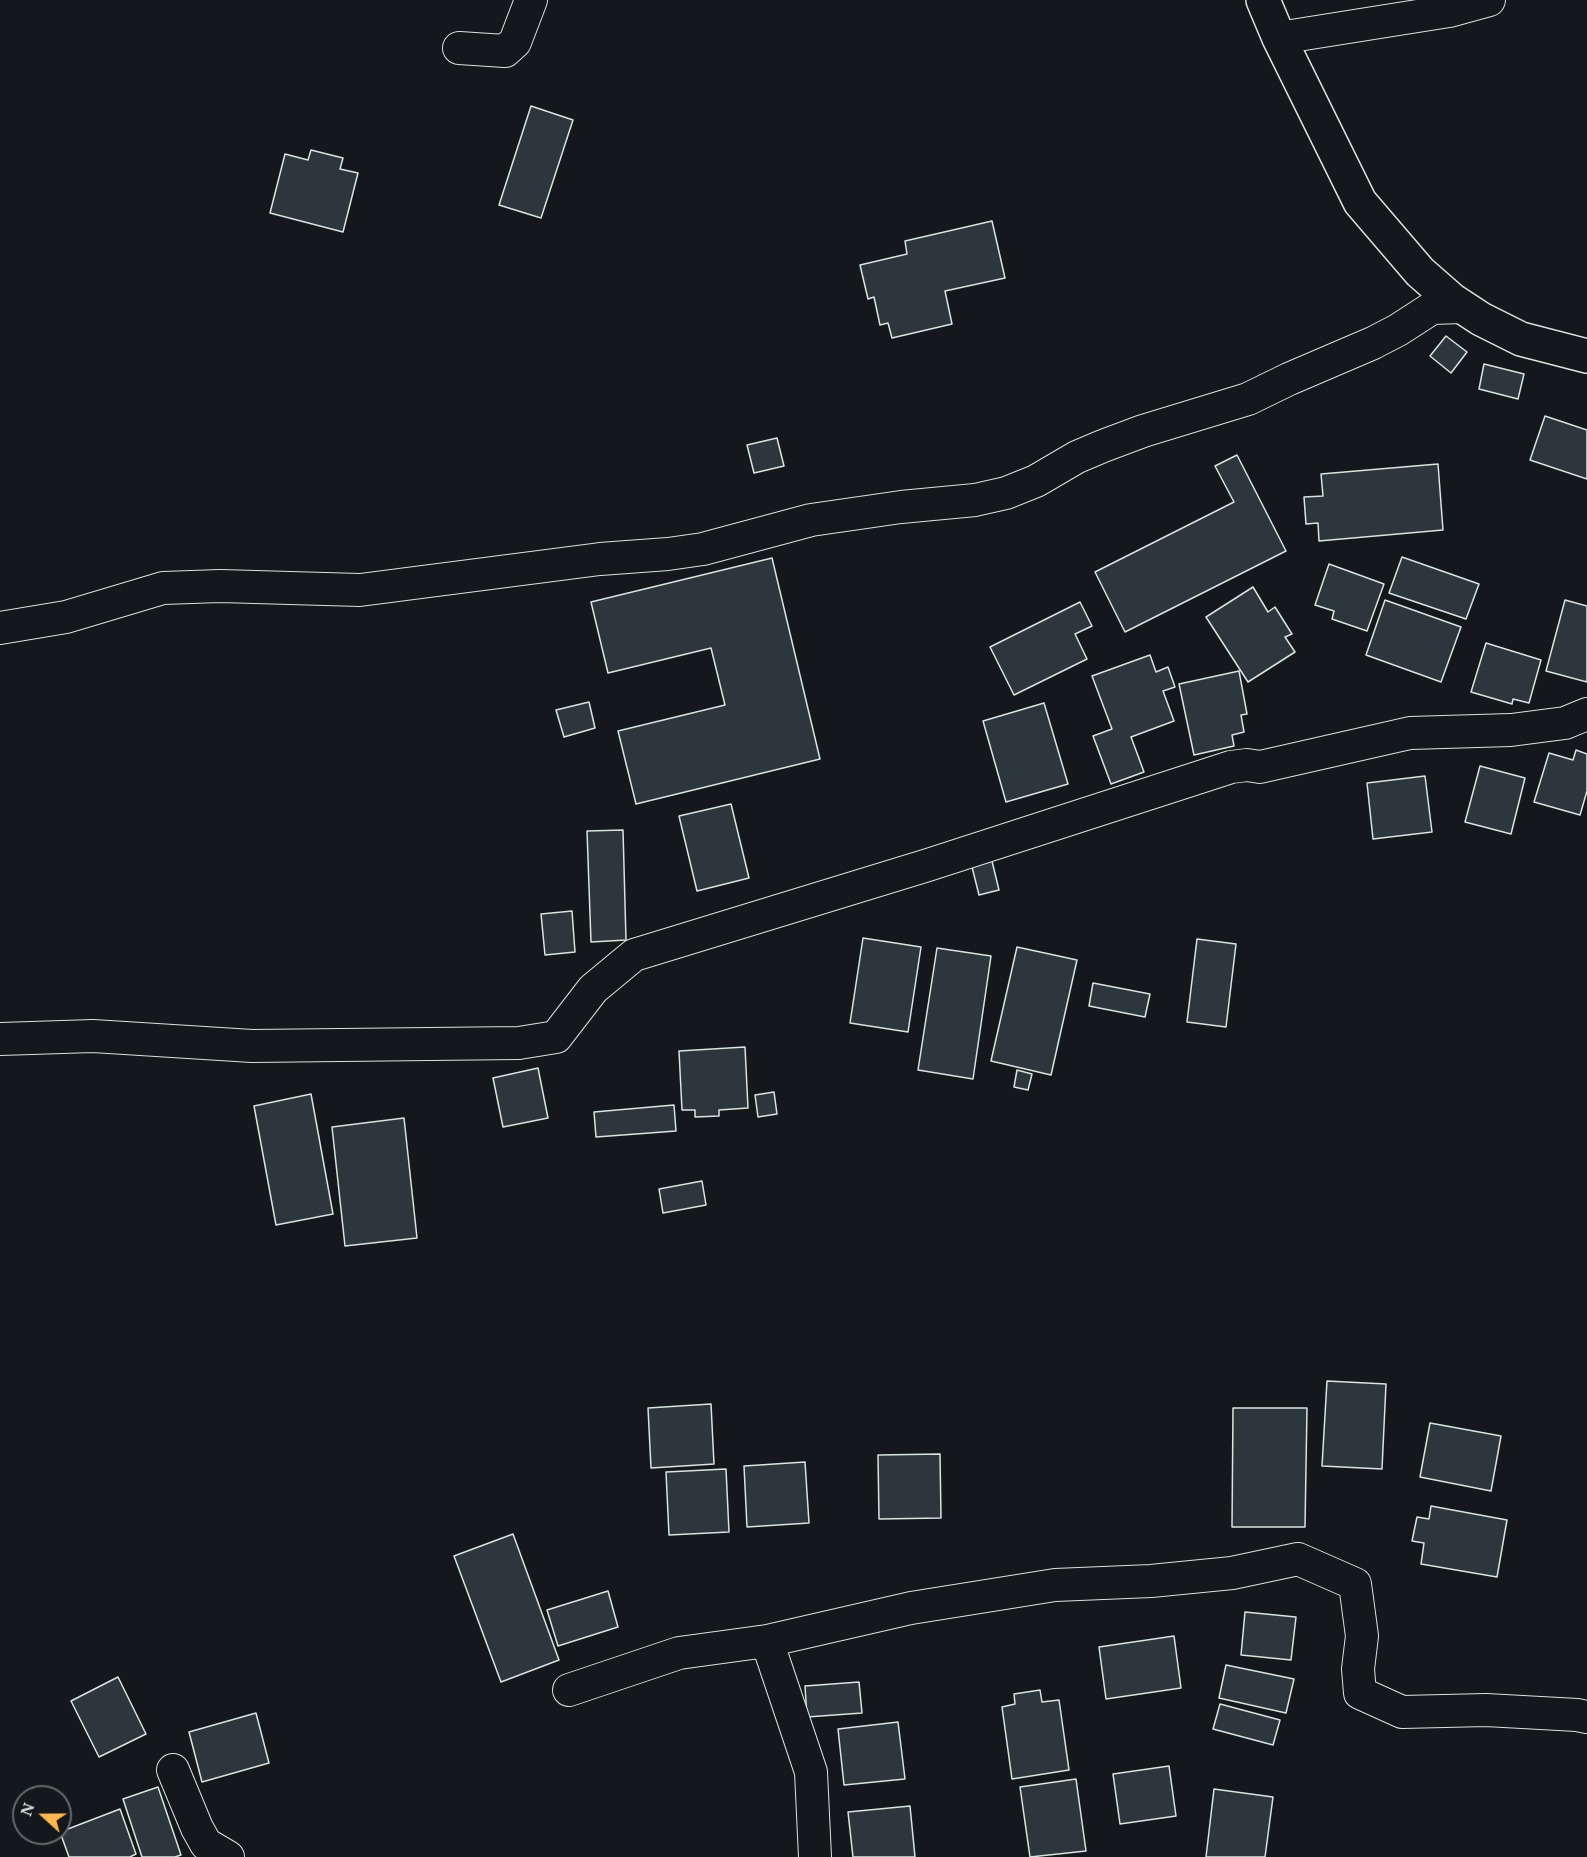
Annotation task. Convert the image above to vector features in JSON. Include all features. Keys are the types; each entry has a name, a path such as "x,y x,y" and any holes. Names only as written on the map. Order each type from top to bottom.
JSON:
{"street":[{"path":"459,48 505,51 515,42 531,0"},
{"path":"1263,0 1279,38 1360,201 1420,272 1452,300 1481,320 1521,339 1587,356"},
{"path":"1279,38 1449,11 1489,0"},
{"path":"0,628 66,617 163,588 220,586 360,590 600,559 703,549 811,520 901,507 975,500 1006,494 1036,481 1077,457 1143,430 1248,399 1289,378 1373,343 1432,308 1462,307"},
{"path":"0,1039 93,1036 252,1046 519,1043 556,1036 593,989 634,955 917,869 1231,767 1247,765 1260,767 1410,733 1511,730 1565,723 1587,714"},
{"path":"568,1690 679,1653 766,1641 911,1608 1044,1587 1151,1581 1232,1573 1298,1559 1355,1584 1362,1636 1358,1669 1360,1693 1402,1712 1486,1710 1587,1717"},
{"path":"766,1641 811,1772 815,1857"},
{"path":"174,1770 197,1828 206,1844 228,1857"}],"building":[{"path":"531,106 573,120 541,218 499,205"},
{"path":"311,150 343,158 340,169 358,173 343,232 270,213 285,154 308,160"},
{"path":"992,221 1005,278 945,291 952,324 892,338 888,323 880,325 874,297 868,299 860,265 907,254 905,241"},
{"path":"1446,336 1467,352 1451,373 1430,356"},
{"path":"1484,364 1524,374 1518,399 1479,389"},
{"path":"1545,416 1587,430 1587,479 1530,460"},
{"path":"777,438 784,466 754,473 747,445"},
{"path":"1237,455 1286,551 1125,632 1095,572 1234,502 1215,466"},
{"path":"1438,464 1443,530 1319,541 1318,523 1306,524 1304,497 1323,496 1321,474"},
{"path":"1402,557 1479,584 1466,619 1389,593"},
{"path":"772,558 820,759 636,804 618,731 725,705 711,648 608,673 591,602"},
{"path":"1329,564 1384,584 1367,631 1332,619 1334,611 1315,605"},
{"path":"1253,587 1268,612 1275,607 1292,634 1285,637 1295,652 1248,682 1206,617"},
{"path":"1385,600 1461,627 1441,682 1366,655"},
{"path":"1565,600 1587,606 1587,682 1546,671"},
{"path":"1080,602 1092,626 1075,634 1087,659 1014,695 990,647"},
{"path":"1486,643 1541,660 1529,703 1513,699 1512,704 1471,692"},
{"path":"1150,655 1156,672 1168,667 1175,687 1163,691 1174,721 1131,737 1144,772 1111,784 1093,736 1112,729 1092,676"},
{"path":"1239,671 1247,714 1241,715 1244,732 1232,735 1234,746 1194,755 1179,684"},
{"path":"589,702 595,728 564,737 556,710"},
{"path":"1044,703 1068,784 1006,802 983,721"},
{"path":"1576,750 1587,754 1587,791 1580,815 1534,802 1549,753 1573,760"},
{"path":"1480,766 1525,778 1511,834 1465,822"},
{"path":"1425,776 1432,832 1373,839 1367,783"},
{"path":"731,804 749,878 697,891 679,816"},
{"path":"623,830 626,940 591,942 587,831"},
{"path":"991,857 999,890 979,895 971,863"},
{"path":"572,911 575,952 545,955 541,914"},
{"path":"863,938 921,947 908,1032 850,1023"},
{"path":"1197,939 1236,944 1226,1027 1187,1022"},
{"path":"1017,947 1077,960 1051,1075 991,1061"},
{"path":"937,948 991,956 973,1079 918,1070"},
{"path":"1093,983 1150,994 1145,1017 1089,1006"},
{"path":"745,1047 748,1108 719,1110 719,1116 695,1117 695,1110 682,1110 679,1051"},
{"path":"538,1068 548,1118 503,1127 493,1078"},
{"path":"1017,1070 1032,1074 1028,1090 1014,1087"},
{"path":"774,1092 777,1114 758,1117 755,1095"},
{"path":"311,1094 333,1214 276,1225 254,1106"},
{"path":"674,1105 676,1131 596,1137 594,1112"},
{"path":"404,1118 417,1238 345,1246 332,1127"},
{"path":"702,1181 706,1205 663,1213 659,1189"},
{"path":"1327,1381 1386,1384 1382,1469 1322,1466"},
{"path":"711,1404 714,1464 651,1468 648,1408"},
{"path":"1233,1408 1307,1408 1305,1527 1232,1527"},
{"path":"1430,1423 1501,1436 1491,1491 1420,1477"},
{"path":"940,1454 941,1518 879,1519 878,1455"},
{"path":"805,1462 809,1523 747,1527 744,1466"},
{"path":"726,1469 729,1532 669,1535 666,1472"},
{"path":"1431,1506 1507,1520 1497,1577 1421,1564 1424,1543 1412,1541 1417,1517 1429,1519"},
{"path":"513,1534 559,1660 501,1682 454,1556"},
{"path":"608,1591 618,1627 558,1646 547,1610"},
{"path":"1245,1612 1296,1617 1291,1660 1241,1655"},
{"path":"1174,1636 1181,1688 1106,1699 1099,1647"},
{"path":"1226,1665 1294,1679 1286,1713 1219,1698"},
{"path":"118,1677 146,1734 99,1757 71,1701"},
{"path":"859,1682 862,1713 807,1717 805,1686"},
{"path":"1040,1690 1042,1702 1059,1700 1069,1770 1012,1779 1002,1707 1015,1704 1014,1694"},
{"path":"1220,1704 1280,1720 1273,1745 1213,1729"},
{"path":"256,1713 269,1763 202,1782 189,1732"},
{"path":"898,1722 905,1779 844,1785 838,1729"},
{"path":"1169,1766 1176,1816 1120,1824 1113,1774"},
{"path":"1076,1779 1086,1851 1030,1857 1020,1787"},
{"path":"158,1787 181,1855 175,1857 142,1857 123,1799"},
{"path":"1214,1789 1273,1797 1265,1857 1206,1857"},
{"path":"910,1806 915,1857 853,1857 848,1812"},
{"path":"120,1809 136,1854 130,1857 69,1857 65,1845 72,1845 72,1827"}]}
